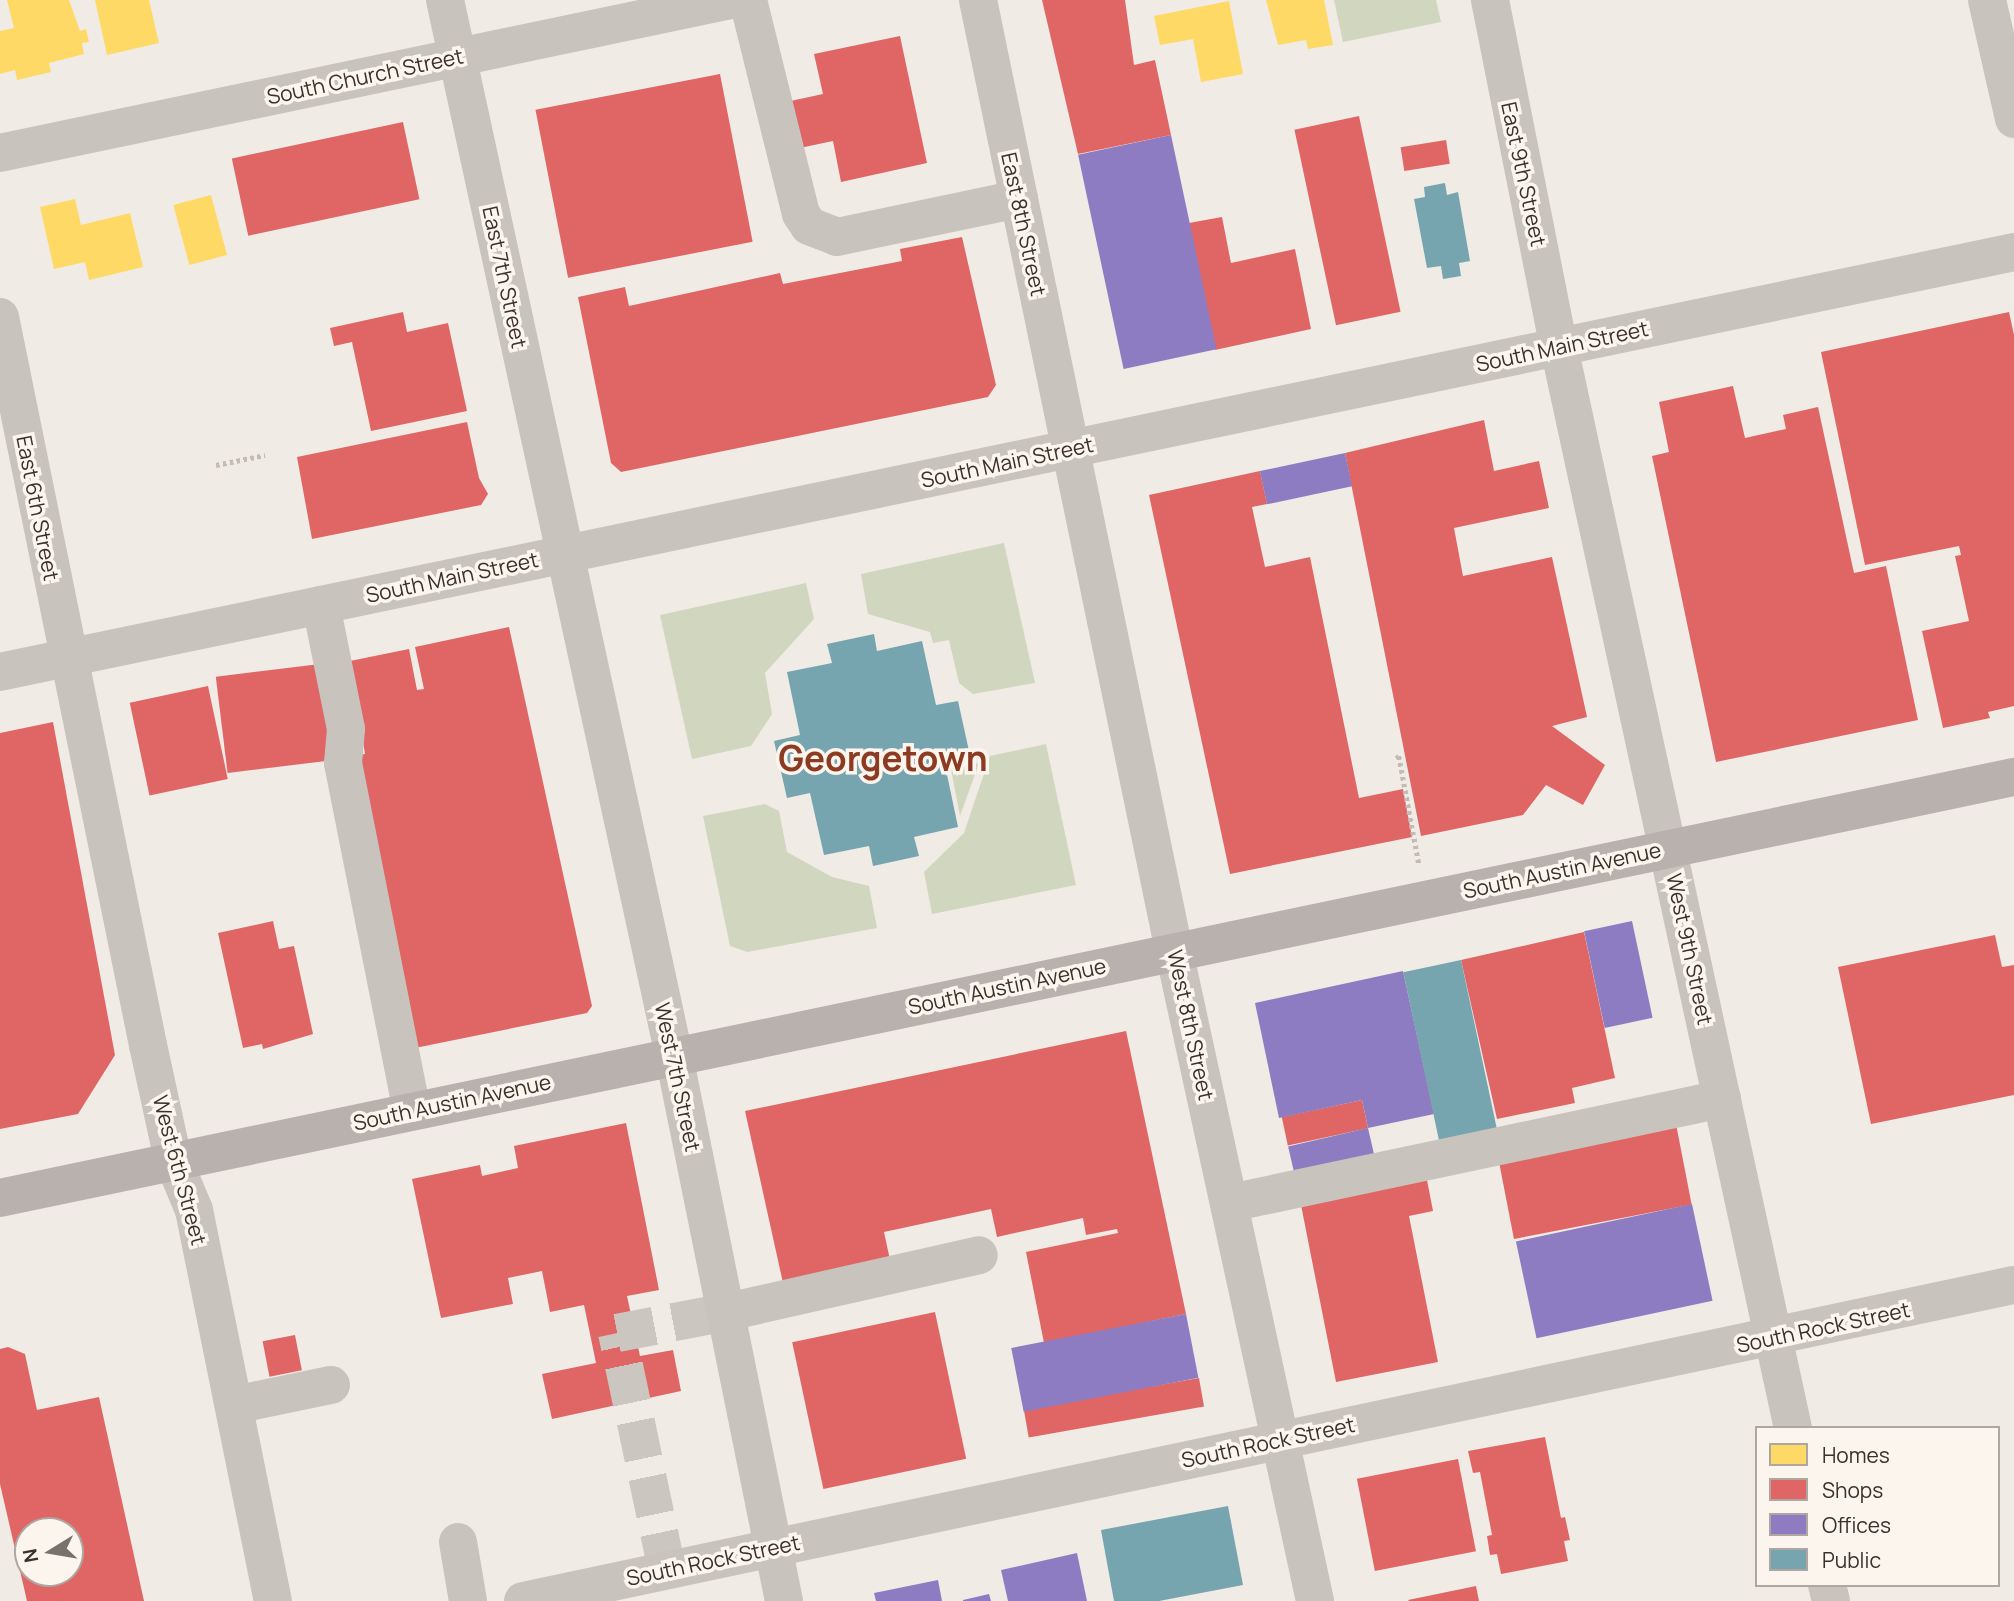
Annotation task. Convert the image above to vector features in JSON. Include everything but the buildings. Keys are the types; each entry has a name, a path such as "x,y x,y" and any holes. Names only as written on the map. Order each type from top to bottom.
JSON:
{"main road":[{"name":"South Austin Avenue","path":"0,1198 2014,777"}],"street":[{"name":"East 7th Street","path":"445,0 565,554"},
{"name":"South Church Street","path":"0,153 731,0"},
{"path":"748,0 801,214 809,226 836,237 1019,199"},
{"name":"East 8th Street","path":"978,0 1071,449"},
{"name":"East 9th Street","path":"1490,0 1559,347"},
{"path":"1987,0 2014,120"},
{"name":"South Main Street","path":"0,672 2014,252"},
{"name":"East 6th Street","path":"0,317 67,658"},
{"name":"West 9th Street","path":"1559,347 1793,1426"},
{"name":"West 8th Street","path":"1071,449 1174,951 1315,1601"},
{"name":"West 7th Street","path":"565,554 674,1056 784,1601"},
{"path":"321,605 346,729 343,763 412,1110"},
{"name":"West 6th Street","path":"67,658 173,1160 194,1210 273,1601"},
{"path":"1230,1203 1722,1099"},
{"path":"727,1312 979,1255"},
{"name":"South Rock Street","path":"523,1601 2014,1285"},
{"path":"234,1405 331,1385"},
{"path":"458,1542 468,1601"}],"path":[{"path":"216,465 265,455"},
{"path":"1396,758 1399,756 1426,899"}],"green space":[{"path":"1334,0 1436,0 1441,22 1343,42"},
{"path":"1004,543 1035,683 973,694 959,683 949,640 933,643 930,632 868,614 861,574"},
{"path":"806,583 814,619 765,673 772,714 751,746 692,759 660,615"},
{"path":"1046,744 1076,885 932,914 924,872 964,833 990,756"},
{"path":"979,763 960,816 951,769"},
{"path":"765,804 779,811 787,852 832,877 869,886 877,928 747,952 730,946 703,816"}],"tunnel":[{"path":"667,1570 617,1333 727,1312"}],"district":[{"name":"Georgetown","path":"883,758"}]}
